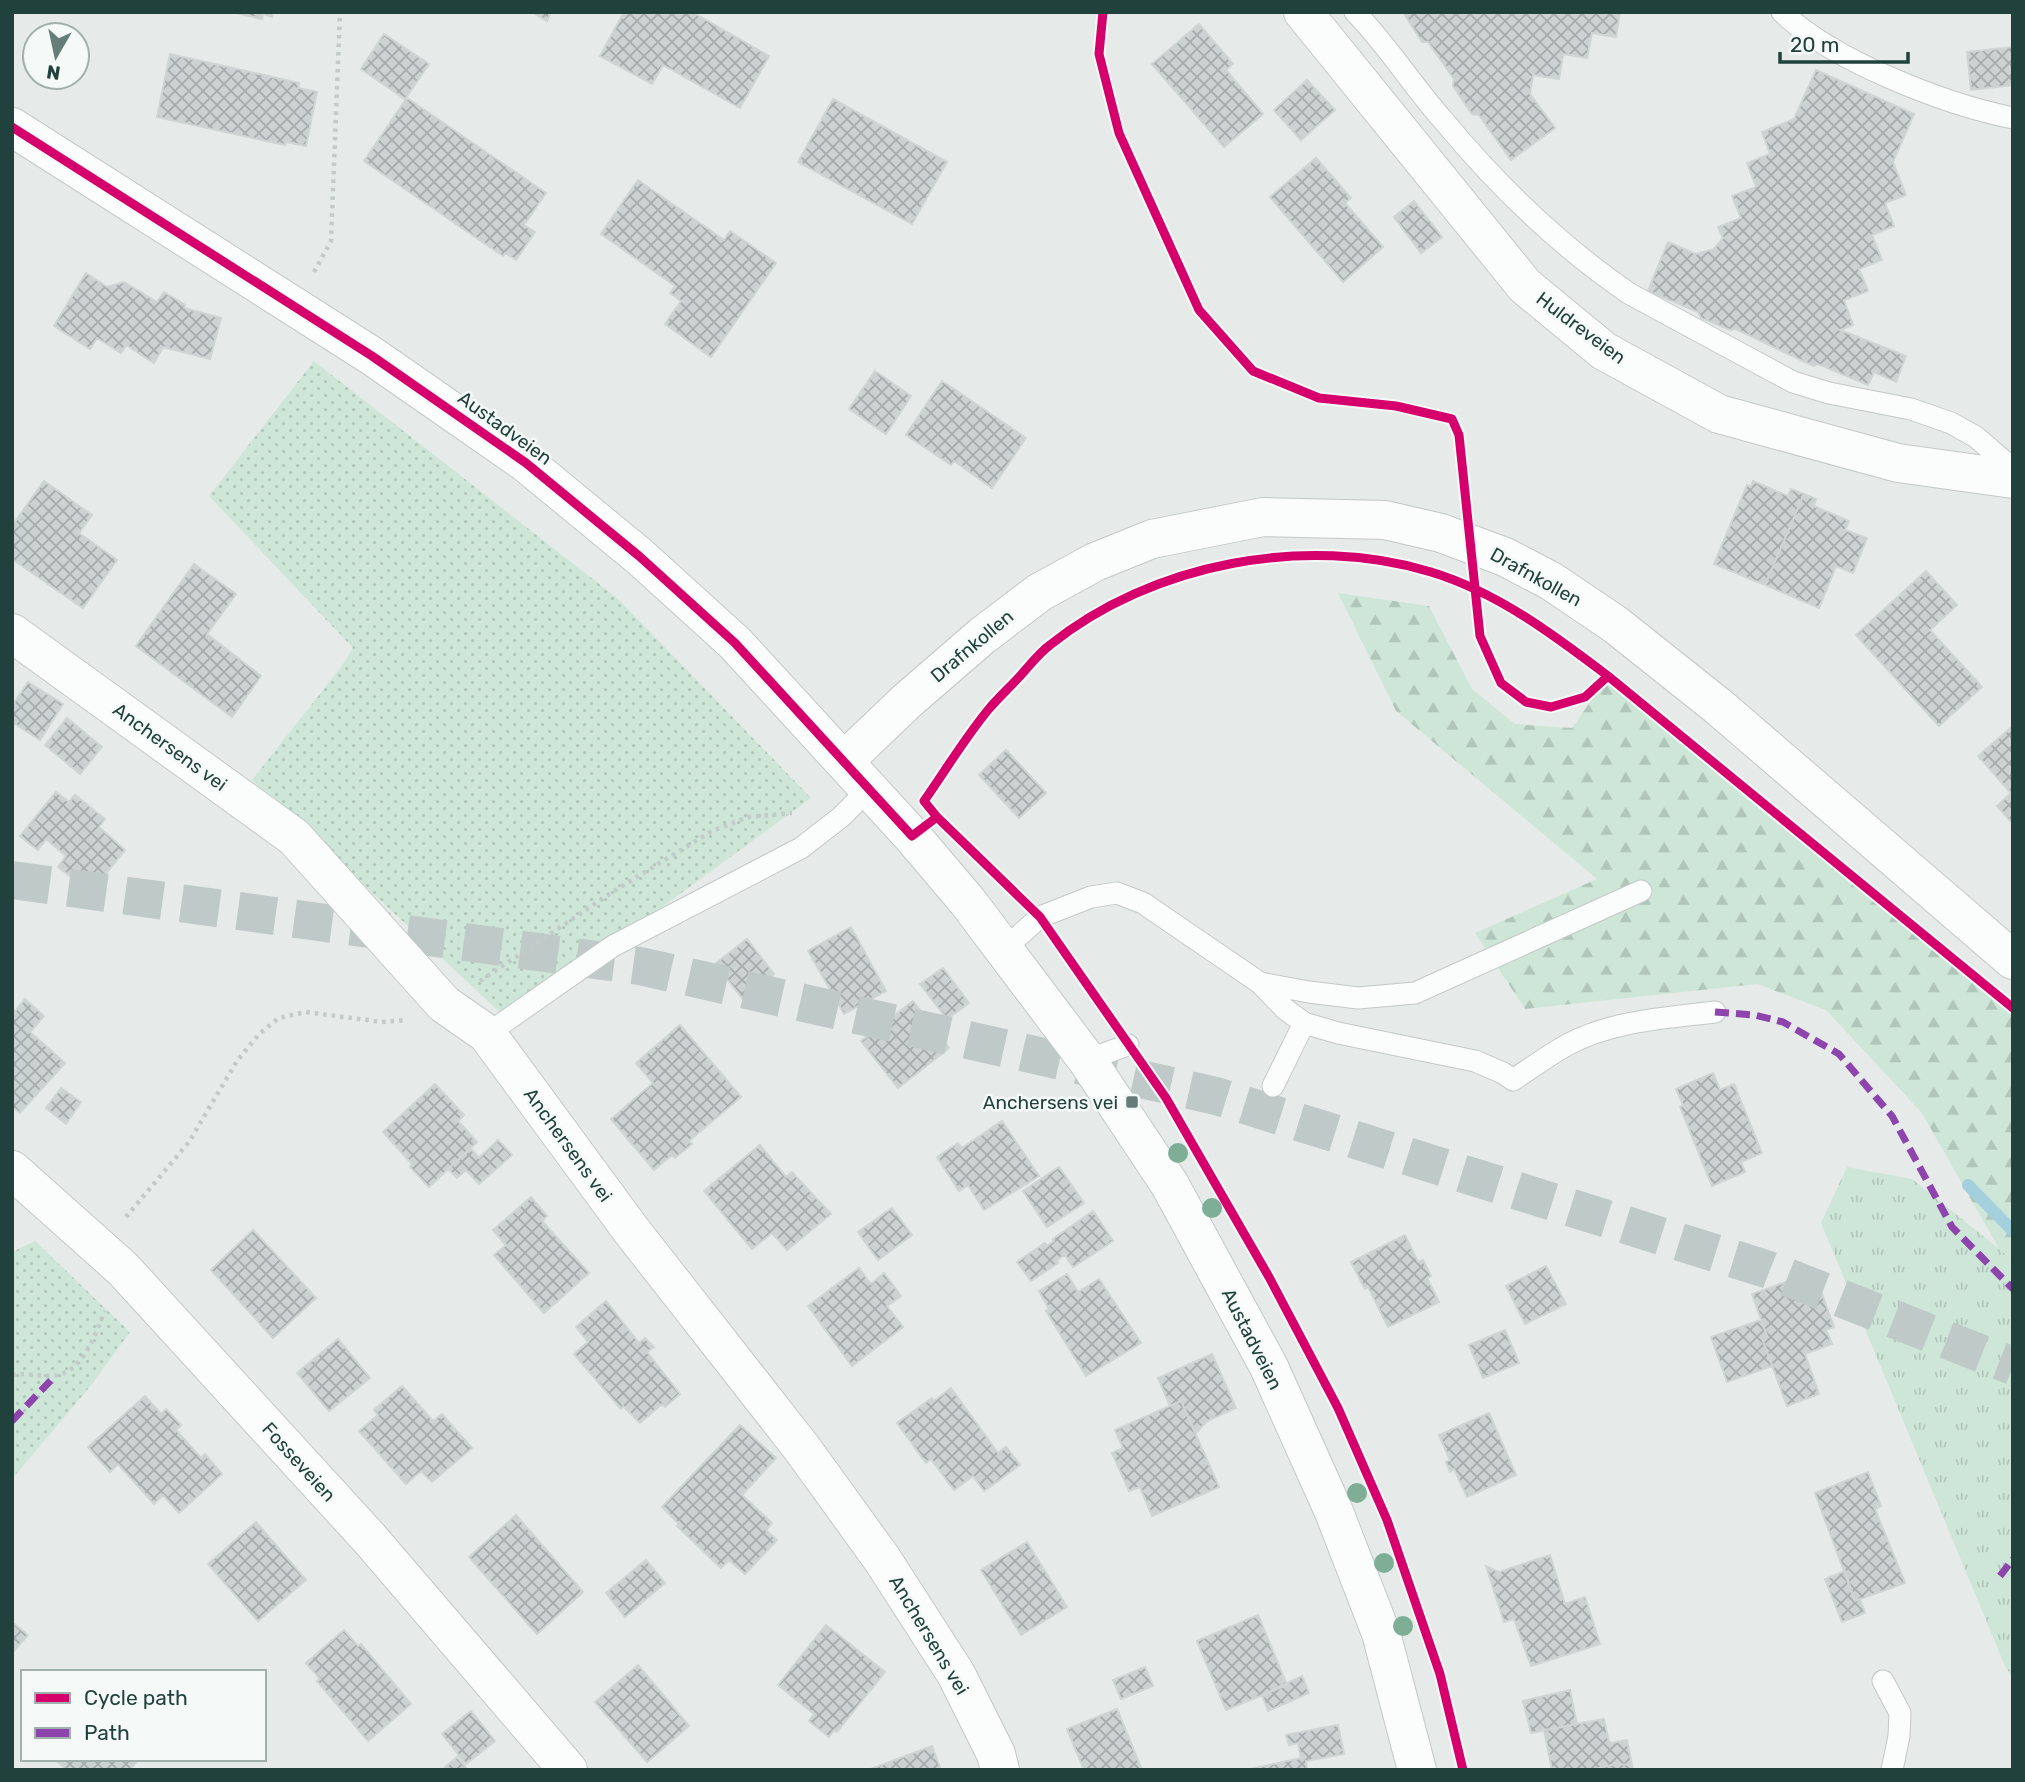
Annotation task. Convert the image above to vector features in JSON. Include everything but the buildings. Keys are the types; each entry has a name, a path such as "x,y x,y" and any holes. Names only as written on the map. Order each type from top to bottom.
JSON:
{"street":[{"name":"Huldreveien","path":"1303,12 1525,286 1604,351 1719,414 1898,463 2013,479"},
{"name":"Austadveien","path":"12,127 372,356 526,463 639,556 735,643 857,774 968,902 1087,1060 1170,1185 1269,1367 1334,1512 1381,1633 1417,1770"},
{"name":"Drafnkollen","path":"857,774 908,700 982,636 1040,592 1095,562 1152,539 1263,517 1385,520 1441,533 1506,557 1551,581 1616,625 1719,707 2013,960"},
{"name":"Anchersens vei","path":"12,633 294,837 444,1004 487,1034 631,1230 801,1447 882,1559 956,1674 996,1754 1000,1770"},
{"name":"Fosseveien","path":"12,1170 112,1258 370,1539 568,1770"}],"lane":[{"path":"1355,12 1374,32 1441,118 1500,185 1608,279 1630,294 1786,379 1829,393 1911,409 1951,423 1976,437 2013,469"},
{"path":"1782,12 1794,24 1874,70 1979,111 2013,118"},
{"path":"487,1034 613,946 801,848 841,817 857,774"},
{"path":"1260,983 1359,998 1415,993 1641,891"},
{"path":"1004,949 1040,917 1091,897 1117,893 1143,903 1260,983 1285,1009 1304,1023 1338,1033 1475,1060 1513,1080 1569,1044 1612,1028 1648,1020 1715,1012"},
{"path":"1273,1086 1304,1023"},
{"path":"1087,1060 1128,1045"},
{"path":"1883,1681 1900,1713 1899,1736 1892,1770"}],"path":[{"path":"313,273 331,241 340,12"},
{"path":"12,1374 54,1376 71,1368 86,1353 112,1258 237,1061 259,1034 279,1018 306,1012 382,1022 414,1020 444,1004 614,891 712,831 748,817 791,813 841,817"}],"green space":[{"path":"314,361 617,598 811,798 508,1020 252,780 353,648 209,496"},
{"path":"1338,593 1429,606 1472,689 1515,724 1572,728 1608,676 2013,1016 2013,1260 1999,1249 1922,1113 1826,1010 1757,984 1525,1009 1475,933 1597,879 1396,711"},
{"path":"1847,1167 1912,1179 2013,1260 2013,1678 2005,1666 1821,1223"},
{"path":"35,1241 130,1332 88,1389 12,1479 12,1252"}],"waterway":[{"path":"1968,1185 2013,1231"}],"tunnel":[{"path":"12,880 640,966 1216,1096 1769,1270 2013,1366"}],"marked path":[{"path":"1715,1012 1754,1015 1783,1022 1839,1054 1892,1116 1952,1227 2013,1289"},
{"path":"12,1421 55,1376"},
{"path":"2000,1576 2013,1559"}],"cycle path":[{"path":"1103,12 1099,54 1119,133 1199,310 1253,371 1319,398 1396,406 1452,419 1459,435 1480,636 1501,683 1526,702 1551,707 1585,697 1608,676"},
{"path":"12,127 372,356 526,463 639,556 735,643 912,836 937,817"},
{"path":"1463,1770 1440,1674 1387,1520 1338,1408 1269,1277 1166,1098 1040,917 937,817 924,801 971,732 1038,655 1050,645 1091,617 1135,594 1182,576 1232,564 1282,557 1333,556 1383,561 1431,572 1502,603 1546,630 1588,661 2013,1008"}],"place":[{"name":"Anchersens vei","path":"1132,1102"}]}
